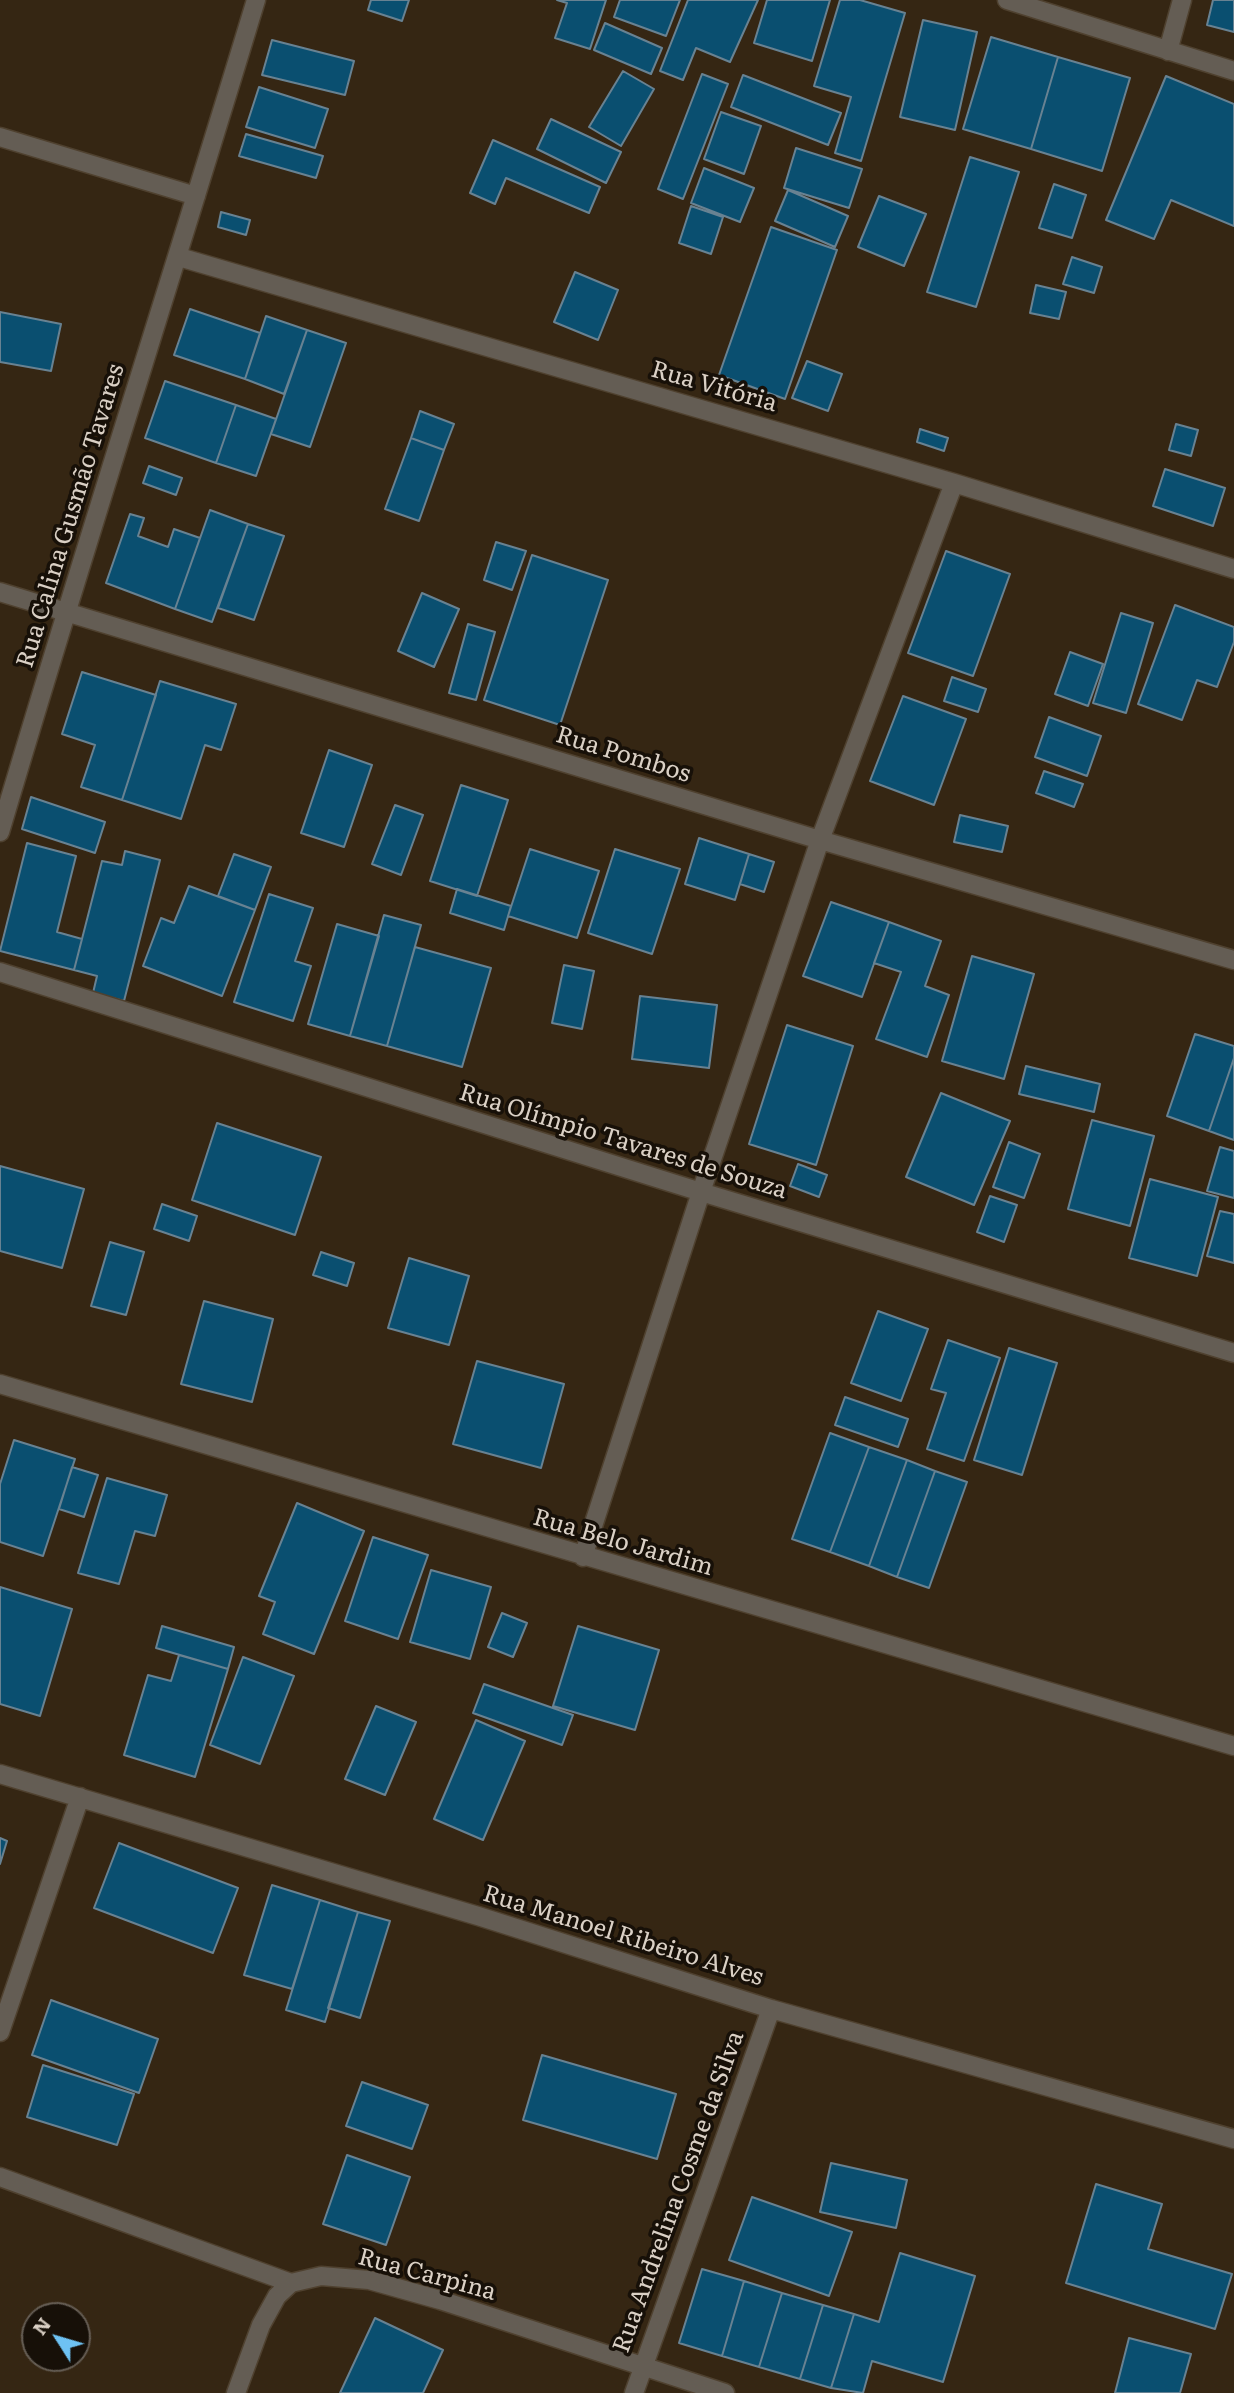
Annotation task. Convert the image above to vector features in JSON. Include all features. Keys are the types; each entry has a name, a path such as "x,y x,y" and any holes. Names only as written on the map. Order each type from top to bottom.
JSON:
{"street":[{"name":"Rua Calina Gusmão Tavares","path":"0,832 65,612 179,257 256,0"},
{"path":"1007,0 1234,71"},
{"path":"1168,51 1182,0"},
{"path":"0,137 196,196"},
{"name":"Rua Vitória","path":"179,257 954,483 1234,569"},
{"path":"583,1557 701,1192 820,840 954,483"},
{"name":"Rua Pombos","path":"0,592 820,840 1234,960"},
{"name":"Rua Olímpio Tavares de Souza","path":"0,972 701,1192 1234,1353"},
{"name":"Rua Belo Jardim","path":"0,1384 1234,1746"},
{"name":"Rua Manoel Ribeiro Alves","path":"0,1774 478,1916 771,2008 1234,2139"},
{"path":"0,2032 80,1797"},
{"name":"Rua Andrelina Cosme da Silva","path":"634,2393 771,2008"},
{"path":"0,2177 291,2283 270,2307 236,2393"},
{"name":"Rua Carpina","path":"291,2283 321,2276 369,2280 440,2300 724,2393"}],"building":[{"path":"371,0 409,0 402,21 368,10"},
{"path":"557,0 606,0 590,49 555,38 567,3"},
{"path":"620,0 680,0 666,36 614,17"},
{"path":"688,0 758,0 730,62 696,48 683,80 660,71"},
{"path":"767,0 830,0 812,61 754,43"},
{"path":"840,0 860,0 905,13 861,161 835,153 851,97 814,86"},
{"path":"1213,0 1234,0 1234,32 1207,25"},
{"path":"923,20 977,32 955,130 900,117"},
{"path":"605,23 662,48 651,74 594,50"},
{"path":"991,37 1058,57 1031,149 963,129"},
{"path":"272,40 354,61 345,95 262,75"},
{"path":"1058,57 1130,78 1102,171 1031,149"},
{"path":"623,71 654,89 621,146 589,127"},
{"path":"702,74 728,84 683,199 658,189"},
{"path":"743,75 841,113 828,145 731,107"},
{"path":"1166,76 1234,104 1234,226 1171,200 1154,239 1106,220"},
{"path":"259,87 328,109 315,148 246,127"},
{"path":"721,112 761,126 744,174 704,159"},
{"path":"551,119 621,152 606,183 537,149"},
{"path":"246,134 323,156 316,178 239,156"},
{"path":"493,140 600,187 589,213 506,178 495,204 470,193"},
{"path":"796,148 862,169 849,208 784,188"},
{"path":"970,157 1019,172 976,307 927,292"},
{"path":"704,168 754,188 740,222 691,203"},
{"path":"1054,184 1086,195 1072,238 1039,228"},
{"path":"788,190 848,216 835,247 775,221"},
{"path":"879,196 926,214 904,266 858,247"},
{"path":"691,206 723,217 711,254 679,243"},
{"path":"221,212 250,220 246,235 218,227"},
{"path":"771,227 837,250 785,399 719,375"},
{"path":"1072,257 1102,267 1094,293 1063,284"},
{"path":"575,272 618,290 598,340 554,322"},
{"path":"1036,285 1066,292 1059,319 1030,313"},
{"path":"190,309 260,333 245,379 174,355"},
{"path":"0,312 61,324 51,371 0,362"},
{"path":"266,316 307,330 284,394 245,379"},
{"path":"307,330 346,343 310,447 271,434"},
{"path":"807,361 842,374 828,411 792,398"},
{"path":"165,381 236,405 216,463 145,438"},
{"path":"236,405 276,419 256,476 216,463"},
{"path":"420,411 454,424 444,450 411,438"},
{"path":"1176,424 1198,430 1191,456 1169,450"},
{"path":"920,429 948,438 944,451 917,442"},
{"path":"411,438 444,450 419,521 385,509"},
{"path":"149,466 182,478 176,495 143,483"},
{"path":"1165,469 1225,488 1213,526 1153,506"},
{"path":"210,510 248,524 212,622 175,609"},
{"path":"130,514 144,518 138,536 168,547 174,529 200,538 175,609 106,583"},
{"path":"248,524 284,536 254,620 218,608"},
{"path":"496,542 526,551 512,590 484,580"},
{"path":"946,551 1010,574 973,676 908,653"},
{"path":"532,555 608,580 560,725 484,700"},
{"path":"422,593 459,609 434,667 398,651"},
{"path":"1175,605 1234,627 1234,642 1217,687 1197,680 1182,720 1138,704"},
{"path":"1121,613 1153,623 1126,713 1093,703"},
{"path":"468,624 495,632 476,700 449,693"},
{"path":"1070,652 1103,664 1088,706 1055,694"},
{"path":"82,672 156,695 122,800 81,787 95,745 62,734"},
{"path":"952,677 986,689 978,712 944,701"},
{"path":"160,681 236,704 221,750 205,745 181,819 122,800"},
{"path":"903,696 966,719 934,805 870,781"},
{"path":"1049,717 1101,736 1087,776 1035,757"},
{"path":"329,750 372,765 344,847 301,833"},
{"path":"1044,771 1083,784 1074,807 1036,793"},
{"path":"461,785 508,800 477,896 430,881"},
{"path":"31,797 105,822 95,853 22,829"},
{"path":"395,805 423,815 401,875 372,864"},
{"path":"960,815 1008,826 1002,852 954,842"},
{"path":"699,838 749,854 735,900 685,884"},
{"path":"27,843 76,856 57,932 82,939 74,970 0,951"},
{"path":"530,849 599,871 577,938 508,916"},
{"path":"615,849 680,869 652,954 588,933"},
{"path":"125,851 160,860 124,1001 93,993 97,976 74,970 102,861 122,865"},
{"path":"234,854 271,867 255,910 218,896"},
{"path":"749,854 774,862 764,892 740,884"},
{"path":"189,886 255,910 222,996 143,966 161,918 174,923"},
{"path":"457,889 511,906 504,930 450,913"},
{"path":"269,894 313,908 295,961 311,966 293,1021 234,1002"},
{"path":"831,902 889,922 862,997 803,976"},
{"path":"384,915 421,925 387,1046 350,1036"},
{"path":"889,922 941,941 925,986 949,995 927,1057 876,1039 901,972 874,963"},
{"path":"337,924 379,936 350,1036 308,1024"},
{"path":"415,947 491,968 462,1067 387,1046"},
{"path":"972,956 1034,974 1004,1079 942,1061"},
{"path":"564,965 594,971 582,1029 552,1023"},
{"path":"640,996 717,1005 709,1068 632,1059"},
{"path":"787,1025 853,1046 816,1165 749,1144"},
{"path":"1195,1034 1234,1046 1234,1058 1209,1131 1167,1116"},
{"path":"1234,1058 1234,1140 1209,1131"},
{"path":"1026,1066 1100,1084 1094,1112 1019,1094"},
{"path":"941,1093 1010,1121 974,1205 906,1177"},
{"path":"1092,1120 1154,1136 1130,1226 1068,1209"},
{"path":"217,1123 321,1157 295,1235 192,1200"},
{"path":"1009,1142 1040,1154 1024,1198 993,1187"},
{"path":"1220,1147 1234,1151 1234,1198 1207,1191"},
{"path":"798,1164 827,1175 819,1197 790,1186"},
{"path":"0,1166 84,1189 62,1268 0,1251"},
{"path":"1150,1179 1218,1197 1197,1276 1129,1258"},
{"path":"990,1196 1017,1205 1004,1242 977,1232"},
{"path":"162,1204 197,1216 189,1241 154,1229"},
{"path":"1220,1211 1234,1214 1234,1263 1207,1256"},
{"path":"110,1242 144,1252 126,1315 91,1306"},
{"path":"321,1252 354,1263 347,1286 313,1275"},
{"path":"409,1258 469,1276 449,1345 388,1328"},
{"path":"204,1301 273,1319 252,1402 181,1384"},
{"path":"878,1311 928,1329 901,1401 851,1383"},
{"path":"948,1340 1000,1358 964,1461 927,1449 946,1393 931,1389"},
{"path":"1009,1348 1057,1363 1022,1475 974,1460"},
{"path":"477,1361 564,1384 541,1468 453,1444"},
{"path":"845,1397 908,1419 898,1447 835,1425"},
{"path":"830,1433 869,1447 830,1552 792,1539"},
{"path":"14,1440 75,1459 43,1556 0,1542 0,1484"},
{"path":"869,1447 907,1460 869,1566 830,1552"},
{"path":"907,1460 935,1471 897,1577 869,1566"},
{"path":"72,1467 98,1475 84,1517 59,1509"},
{"path":"935,1471 967,1482 929,1588 897,1577"},
{"path":"107,1478 167,1495 155,1536 135,1531 119,1584 78,1573"},
{"path":"297,1503 364,1531 314,1654 263,1634 275,1602 259,1596"},
{"path":"373,1537 428,1555 398,1639 345,1621"},
{"path":"431,1570 491,1587 470,1659 410,1642"},
{"path":"0,1587 72,1609 40,1716 0,1704"},
{"path":"502,1613 527,1623 513,1657 488,1647"},
{"path":"162,1626 234,1647 228,1669 156,1648"},
{"path":"578,1626 659,1650 635,1730 553,1706"},
{"path":"179,1655 228,1669 195,1777 124,1755 148,1675 171,1681"},
{"path":"243,1657 294,1676 260,1764 210,1745"},
{"path":"484,1684 573,1715 562,1745 473,1713"},
{"path":"376,1706 416,1722 385,1795 345,1779"},
{"path":"476,1720 525,1741 483,1840 434,1819"},
{"path":"0,1838 7,1841 0,1864"},
{"path":"119,1843 238,1888 213,1953 94,1908"},
{"path":"272,1885 320,1900 292,1989 244,1975"},
{"path":"320,1900 358,1912 325,2022 286,2010"},
{"path":"358,1912 390,1921 360,2018 328,2008"},
{"path":"51,2000 158,2039 139,2093 32,2055"},
{"path":"542,2055 676,2094 657,2159 523,2120"},
{"path":"43,2065 134,2094 117,2145 27,2117"},
{"path":"362,2082 428,2105 412,2149 346,2126"},
{"path":"347,2155 410,2177 386,2245 323,2224"},
{"path":"831,2163 907,2180 896,2228 820,2212"},
{"path":"1096,2184 1162,2204 1148,2249 1232,2274 1215,2329 1066,2283"},
{"path":"752,2197 852,2232 829,2296 729,2260"},
{"path":"900,2253 975,2276 943,2382 872,2361 863,2393 831,2388 854,2314 879,2322"},
{"path":"702,2269 744,2281 722,2356 679,2343"},
{"path":"744,2281 782,2293 759,2367 722,2356"},
{"path":"782,2293 823,2305 800,2379 759,2367"},
{"path":"823,2305 854,2314 831,2388 800,2379"},
{"path":"375,2318 443,2350 423,2393 340,2393"},
{"path":"1129,2338 1191,2354 1180,2393 1115,2393"}]}
